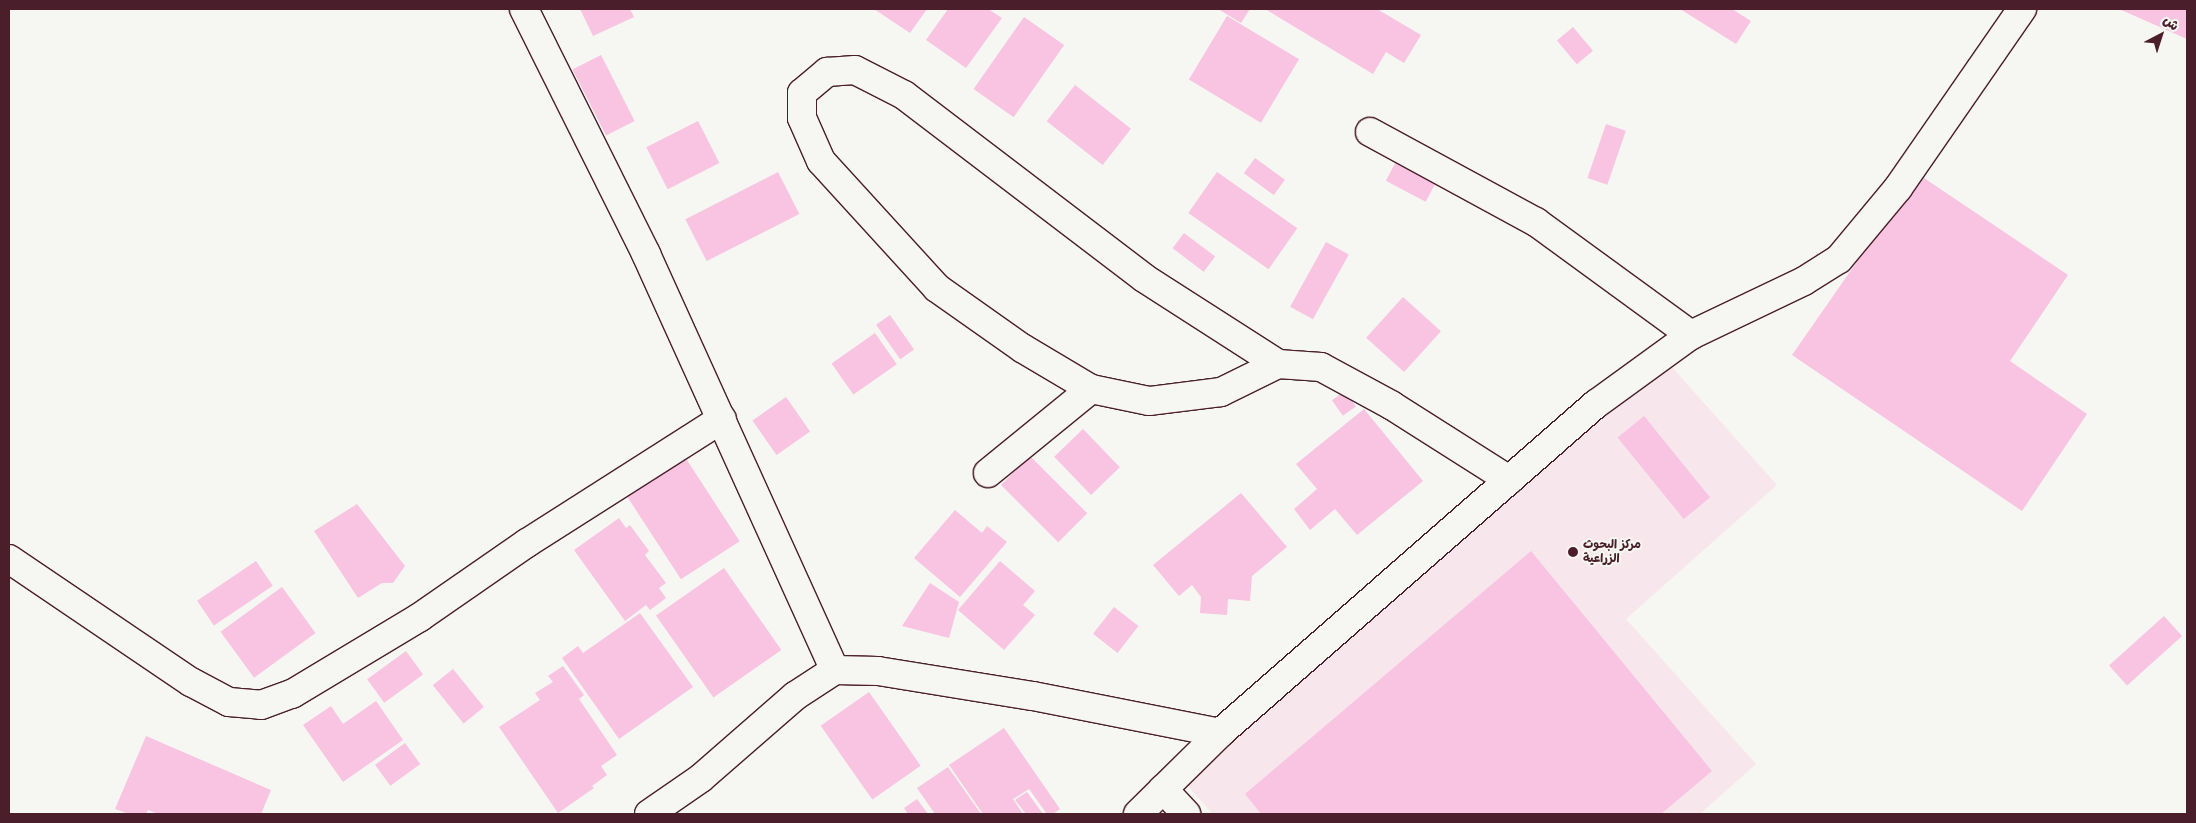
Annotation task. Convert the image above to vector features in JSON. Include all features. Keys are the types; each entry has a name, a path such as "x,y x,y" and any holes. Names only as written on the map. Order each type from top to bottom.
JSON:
{"street":[{"path":"524,9 646,254 835,670"},
{"path":"1138,814 1220,733 1596,404 1691,335 1804,281 1840,258 1898,188 2022,9"},
{"path":"1278,364 1220,392 1149,401 1091,390 1022,348 937,288 821,161 802,118 802,92 827,72 855,70 904,95 1144,278 1278,364 1321,367 1390,405 1509,480"},
{"path":"1370,132 1536,222 1691,335"},
{"path":"988,473 1091,390"},
{"path":"9,559 191,682 229,702 261,705 292,694 420,617 527,543 722,419"},
{"path":"649,814 701,778 795,696 835,670 878,671 1023,695 1220,733"},
{"path":"1163,789 1186,814"}],"shaded area":[{"name":"مركز البحوث الزراعية","path":"1663,357 1777,485 1626,619 1756,764 1700,814 1213,814 1185,783"}],"building":[{"path":"580,9 630,9 634,17 593,36"},
{"path":"874,9 927,9 910,33"},
{"path":"948,9 988,9 1002,18 966,68 926,40"},
{"path":"1218,9 1250,9 1241,23"},
{"path":"1265,9 1377,9 1421,35 1404,63 1386,52 1373,74"},
{"path":"1680,9 1732,9 1751,21 1736,44"},
{"path":"2119,9 2187,9 2187,39"},
{"path":"1227,16 1299,59 1261,123 1189,79"},
{"path":"1024,17 1064,45 1014,117 974,89"},
{"path":"1573,27 1593,51 1577,64 1557,40"},
{"path":"601,55 635,121 606,135 572,70"},
{"path":"1075,85 1131,129 1103,165 1047,121"},
{"path":"698,121 719,163 668,189 646,147"},
{"path":"1606,124 1626,131 1607,185 1587,178"},
{"path":"1399,156 1439,177 1426,202 1386,181"},
{"path":"1255,158 1285,180 1274,195 1244,173"},
{"path":"778,172 799,214 707,261 685,219"},
{"path":"1217,172 1297,228 1269,269 1188,213"},
{"path":"1918,174 2068,275 2010,361 2087,414 2022,511 1792,355"},
{"path":"1184,233 1215,256 1204,272 1173,248"},
{"path":"1326,242 1349,255 1313,319 1290,307"},
{"path":"1403,297 1441,331 1404,372 1366,338"},
{"path":"890,315 914,349 900,359 876,325"},
{"path":"875,333 897,364 853,395 832,363"},
{"path":"1345,391 1356,407 1343,416 1332,400"},
{"path":"786,397 810,431 777,455 752,421"},
{"path":"1364,409 1423,481 1357,535 1335,509 1310,530 1294,509 1317,489 1296,464"},
{"path":"1644,416 1710,498 1684,519 1618,437"},
{"path":"1083,429 1120,467 1091,495 1054,457"},
{"path":"683,454 740,541 681,579 624,492"},
{"path":"1030,456 1087,513 1058,542 1001,485"},
{"path":"1241,493 1287,547 1252,576 1250,601 1228,599 1227,615 1200,613 1201,597 1192,585 1179,596 1153,565"},
{"path":"357,504 405,566 393,583 382,583 358,598 314,531"},
{"path":"955,510 982,533 987,526 1007,542 960,597 914,558"},
{"path":"619,518 626,528 630,525 649,551 645,555 666,583 659,588 666,598 650,610 646,605 625,621 574,550"},
{"path":"1531,551 1712,771 1661,814 1261,814 1245,794"},
{"path":"256,561 273,586 214,626 197,601"},
{"path":"1000,561 1035,591 1023,605 1035,615 1004,650 958,610"},
{"path":"724,568 781,650 713,698 656,616"},
{"path":"930,583 959,602 949,638 902,626"},
{"path":"282,587 316,633 254,678 221,632"},
{"path":"1114,607 1138,626 1117,653 1093,634"},
{"path":"640,613 693,687 619,739 562,658 578,646 583,653"},
{"path":"2164,616 2182,636 2127,686 2109,666"},
{"path":"406,651 423,674 384,703 367,679"},
{"path":"563,666 584,695 579,699 617,755 601,766 607,775 592,786 594,788 558,813 499,727 540,700 535,693 553,682 548,676"},
{"path":"453,669 484,707 464,723 433,685"},
{"path":"869,692 921,766 872,800 821,726"},
{"path":"376,701 403,740 343,782 303,725 331,706 343,724"},
{"path":"1004,728 1060,809 1053,814 1047,814 1029,789 1013,799 1023,814 983,814 949,765"},
{"path":"146,736 271,790 261,814 158,814 148,810 146,814 129,814 115,809"},
{"path":"405,743 420,764 390,786 375,765"},
{"path":"948,767 981,814 935,814 917,788"},
{"path":"1027,792 1043,814 1026,814 1015,800"},
{"path":"917,799 928,814 908,814 904,808"}],"place":[{"name":"مركز البحوث الزراعية","path":"1573,552"}]}
